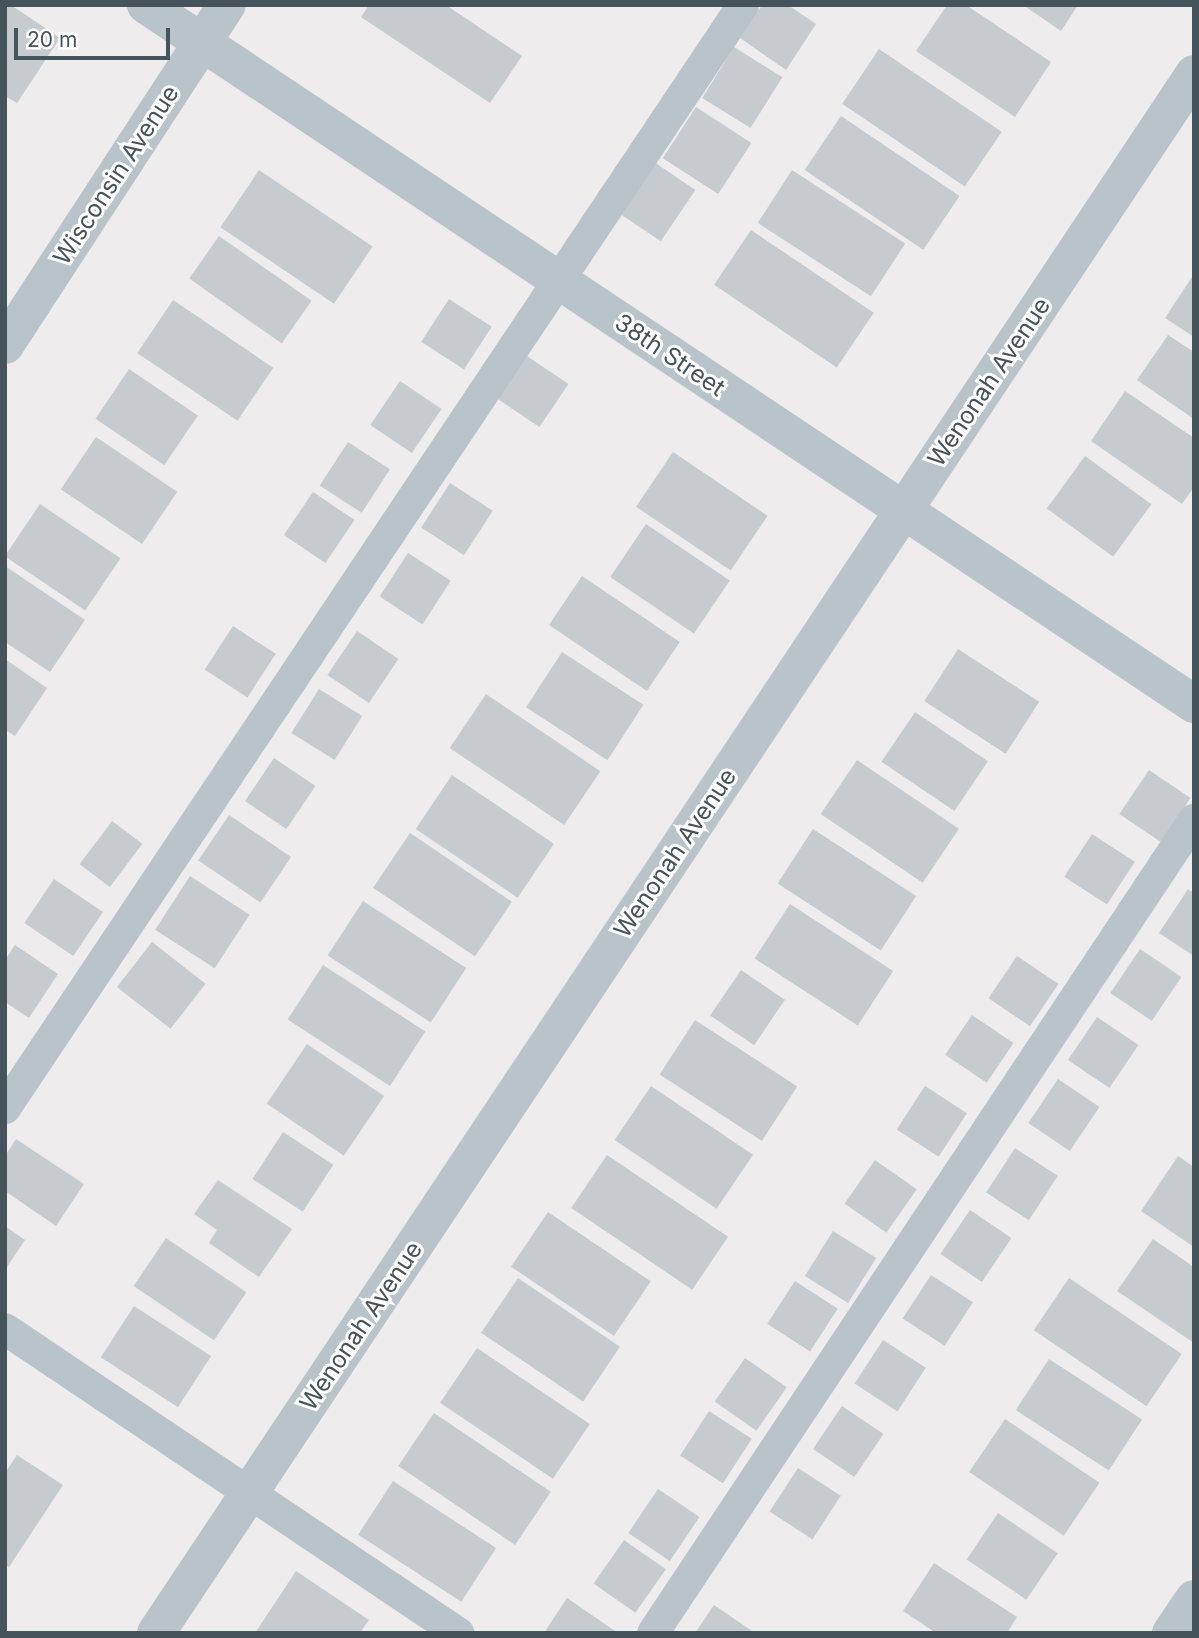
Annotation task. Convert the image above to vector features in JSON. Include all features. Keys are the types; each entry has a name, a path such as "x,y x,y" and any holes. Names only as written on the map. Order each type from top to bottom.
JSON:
{"street":[{"name":"38th Street","path":"146,5 1194,704"},
{"name":"Wisconsin Avenue","path":"5,345 227,5"},
{"name":"Wenonah Avenue","path":"156,1633 1194,74"},
{"path":"1171,1633 1194,1599"}],"lane":[{"path":"5,1108 743,5"},
{"path":"653,1633 1194,820"},
{"path":"5,1329 251,1491 458,1633"}],"building":[{"path":"5,5 11,5 60,38 17,103 5,96"},
{"path":"369,5 446,5 522,56 490,103 361,17"},
{"path":"762,5 788,5 816,24 786,70 740,38"},
{"path":"947,5 966,5 1051,62 1015,117 916,51"},
{"path":"1023,5 1078,5 1061,31"},
{"path":"734,47 782,77 751,128 702,98"},
{"path":"879,49 1002,132 965,186 842,104"},
{"path":"696,107 751,143 718,194 663,158"},
{"path":"841,116 960,196 923,250 805,170"},
{"path":"654,162 695,190 661,241 619,213"},
{"path":"259,170 373,247 334,304 220,227"},
{"path":"792,170 905,244 871,296 758,223"},
{"path":"751,230 874,313 837,367 714,285"},
{"path":"219,236 312,301 282,343 189,279"},
{"path":"1194,274 1194,337 1165,318"},
{"path":"449,299 492,327 464,370 421,342"},
{"path":"173,300 273,368 238,421 137,353"},
{"path":"1168,335 1194,352 1194,419 1137,380"},
{"path":"527,356 568,384 539,427 498,399"},
{"path":"129,369 198,415 164,465 95,419"},
{"path":"400,381 441,409 412,453 370,425"},
{"path":"1125,391 1194,438 1194,487 1182,504 1091,441"},
{"path":"96,437 177,492 142,544 61,489"},
{"path":"348,442 390,469 362,513 320,486"},
{"path":"673,452 768,516 731,570 636,507"},
{"path":"1085,456 1151,504 1113,557 1047,509"},
{"path":"450,483 493,511 464,555 421,527"},
{"path":"313,492 354,520 325,563 284,535"},
{"path":"40,504 120,558 85,610 5,556"},
{"path":"646,524 730,580 694,634 610,577"},
{"path":"408,553 451,581 422,624 380,597"},
{"path":"5,566 85,620 50,672 5,642"},
{"path":"582,576 680,642 647,691 549,625"},
{"path":"233,626 276,654 247,697 205,670"},
{"path":"357,631 398,659 369,703 327,675"},
{"path":"958,649 1039,702 1006,754 924,701"},
{"path":"562,652 643,705 607,760 526,707"},
{"path":"5,659 47,688 15,736 5,730"},
{"path":"319,689 362,716 335,760 291,733"},
{"path":"486,694 600,771 564,825 450,748"},
{"path":"915,712 988,761 954,811 881,762"},
{"path":"274,758 315,786 286,829 245,801"},
{"path":"857,760 959,829 923,883 821,814"},
{"path":"1149,770 1190,798 1161,842 1119,814"},
{"path":"452,775 554,844 518,898 416,829"},
{"path":"229,815 291,857 260,903 198,861"},
{"path":"112,821 142,844 110,887 80,864"},
{"path":"813,829 916,896 881,951 778,884"},
{"path":"410,833 512,902 475,956 373,888"},
{"path":"1092,834 1135,862 1107,905 1064,877"},
{"path":"190,876 250,915 215,968 155,930"},
{"path":"54,879 103,912 73,956 24,923"},
{"path":"1188,889 1194,893 1194,956 1159,933"},
{"path":"363,901 466,968 431,1023 328,956"},
{"path":"790,904 893,971 858,1026 755,959"},
{"path":"152,942 206,984 170,1029 117,987"},
{"path":"15,945 58,974 29,1018 5,1002 5,960"},
{"path":"1140,949 1181,977 1152,1021 1110,993"},
{"path":"1017,956 1058,984 1030,1026 988,998"},
{"path":"323,965 425,1031 390,1086 288,1020"},
{"path":"741,970 785,1000 754,1045 710,1016"},
{"path":"972,1015 1013,1043 987,1083 945,1055"},
{"path":"1097,1017 1138,1045 1109,1088 1068,1060"},
{"path":"695,1020 797,1086 762,1141 660,1075"},
{"path":"307,1044 384,1096 344,1156 267,1104"},
{"path":"1058,1079 1099,1107 1070,1151 1028,1123"},
{"path":"651,1086 753,1155 717,1209 615,1140"},
{"path":"925,1086 967,1113 939,1157 897,1130"},
{"path":"283,1132 333,1165 303,1212 253,1179"},
{"path":"16,1139 84,1184 56,1226 5,1191 5,1156"},
{"path":"1015,1148 1058,1176 1029,1220 986,1192"},
{"path":"607,1155 728,1237 692,1290 571,1208"},
{"path":"1178,1156 1194,1167 1194,1247 1141,1211"},
{"path":"875,1160 917,1189 886,1233 845,1203"},
{"path":"218,1180 292,1229 259,1277 209,1243 217,1230 194,1214"},
{"path":"970,1210 1011,1238 982,1282 940,1254"},
{"path":"548,1212 651,1281 614,1336 511,1267"},
{"path":"5,1226 25,1240 5,1270"},
{"path":"833,1231 876,1258 848,1303 805,1276"},
{"path":"166,1238 246,1292 214,1340 134,1286"},
{"path":"1153,1239 1194,1267 1194,1343 1117,1291"},
{"path":"931,1275 973,1302 945,1346 903,1319"},
{"path":"518,1278 620,1347 583,1401 481,1333"},
{"path":"1069,1278 1182,1354 1147,1406 1034,1330"},
{"path":"795,1281 838,1309 810,1352 767,1324"},
{"path":"134,1306 211,1356 178,1407 101,1357"},
{"path":"883,1340 926,1368 897,1411 855,1384"},
{"path":"477,1348 590,1424 553,1479 440,1403"},
{"path":"745,1358 787,1387 756,1431 715,1401"},
{"path":"1049,1359 1142,1419 1109,1471 1016,1410"},
{"path":"842,1406 883,1434 854,1477 813,1449"},
{"path":"709,1411 752,1439 723,1483 680,1455"},
{"path":"434,1413 551,1492 515,1545 398,1466"},
{"path":"1005,1419 1100,1483 1064,1536 969,1472"},
{"path":"17,1455 63,1485 9,1567 5,1565 5,1473"},
{"path":"798,1468 841,1496 812,1539 770,1512"},
{"path":"393,1481 496,1548 461,1602 358,1535"},
{"path":"658,1489 699,1517 670,1561 628,1533"},
{"path":"998,1513 1058,1553 1026,1600 967,1559"},
{"path":"624,1540 666,1569 635,1613 594,1583"},
{"path":"934,1563 1017,1617 1007,1633 936,1633 903,1611"},
{"path":"296,1571 369,1620 360,1633 255,1633"},
{"path":"567,1598 618,1633 544,1633"},
{"path":"714,1605 755,1633 695,1633"}]}
